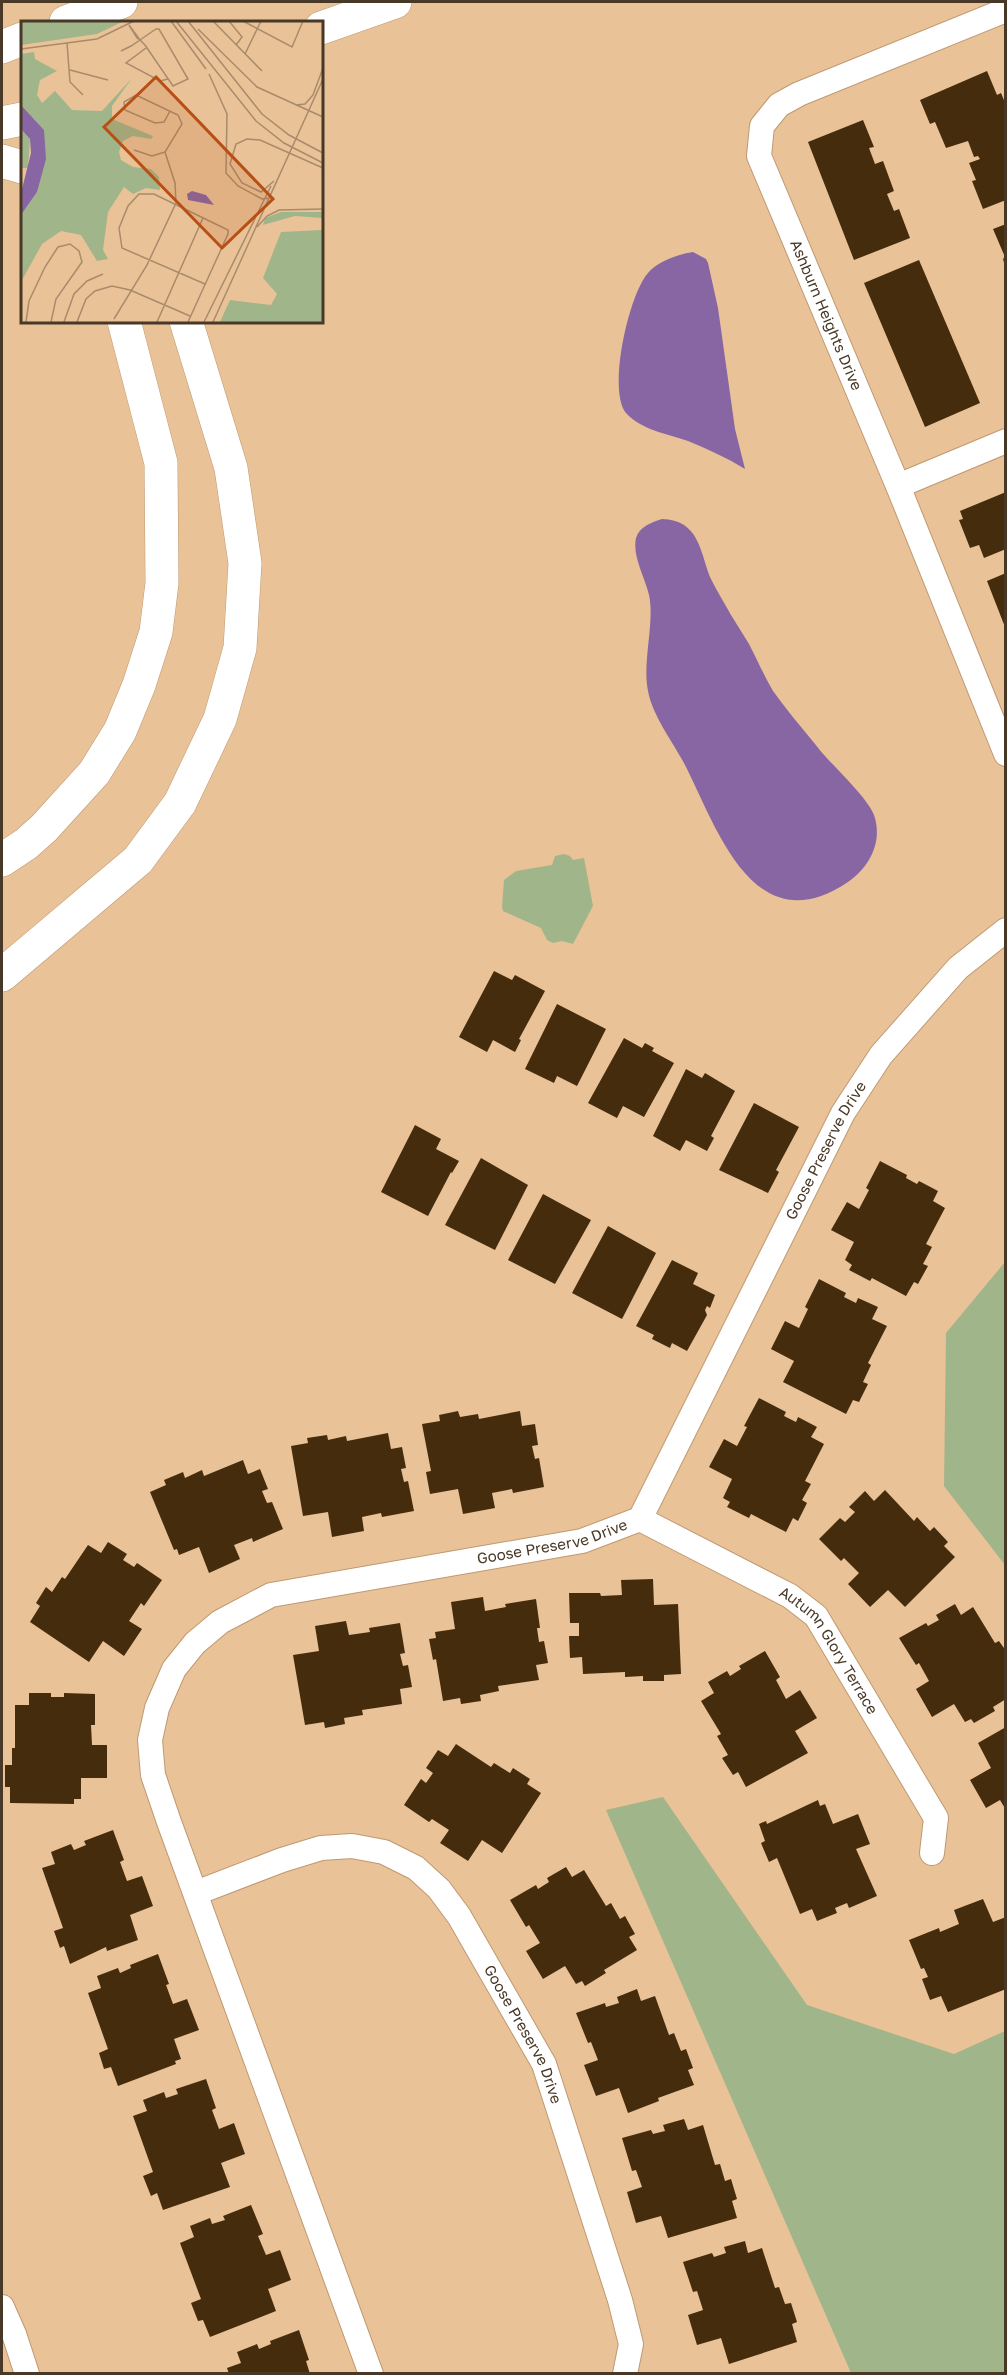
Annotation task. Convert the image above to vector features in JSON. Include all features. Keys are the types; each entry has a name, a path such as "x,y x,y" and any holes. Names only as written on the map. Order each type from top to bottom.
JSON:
{"main road":[{"path":"69,21 121,2"},
{"path":"322,28 395,2"},
{"path":"2,47 21,39"},
{"path":"2,123 21,118"},
{"path":"2,161 21,167"},
{"path":"2,860 44,828 94,773 120,731 139,685 156,632 162,584 161,463 124,322"},
{"path":"2,975 138,860 180,803 220,719 240,648 245,563 231,468 186,322"}],"street":[{"name":"Ashburn Heights Drive","path":"1005,10 803,91 780,105 762,126 759,156 898,486 1005,753"},
{"path":"898,486 1005,441"},
{"name":"Goose Preserve Drive","path":"371,2373 153,1775 150,1740 157,1708 174,1669 195,1642 220,1622 271,1594 582,1541 640,1519 843,1113 881,1055 958,969 1005,930"},
{"name":"Autumn Glory Terrace","path":"640,1519 790,1596 816,1616 936,1818 932,1853"},
{"name":"Goose Preserve Drive","path":"196,1893 321,1848 352,1846 384,1852 416,1868 439,1889 459,1916 544,2064 620,2300 631,2344 625,2373"},
{"path":"2,2307 27,2373"}],"green space":[{"path":"564,854 573,860 584,858 593,906 573,944 562,941 553,943 547,940 541,928 503,911 502,907 504,880 516,871 552,865 555,856"},
{"path":"1005,1262 1005,1565 944,1486 946,1333"},
{"path":"663,1797 807,2005 954,2054 1005,2031 1005,2373 851,2373 606,1810"}],"shaded area":[{"path":"693,252 706,259 708,263 718,308 735,429 745,469 703,447 639,424 626,413 621,401 619,384 623,342 634,300 641,284 657,265"},
{"path":"662,519 684,525 691,531 700,547 712,582 749,644 773,691 821,751 864,798 874,815 876,844 863,869 848,882 816,898 789,900 765,891 745,873 728,850 687,769 659,721 648,691 646,668 651,617 649,595 637,559 635,545 636,538 643,528"}],"building":[{"path":"987,71 997,95 1001,93 1006,105 1006,200 983,209 972,181 976,180 969,163 980,159 978,156 974,157 968,141 946,148 935,122 930,124 920,100"},
{"path":"863,120 874,147 869,148 875,164 883,161 894,191 887,194 894,211 899,209 910,238 854,260 808,142"},
{"path":"1006,224 1005,266 1003,259 1005,257 993,229"},
{"path":"919,260 980,403 925,427 864,283"},
{"path":"1006,492 1006,549 984,558 979,545 970,548 959,520 963,519 960,511"},
{"path":"1006,573 1006,627 1005,627 987,581"},
{"path":"494,971 512,980 515,975 545,991 519,1039 521,1040 515,1052 493,1040 487,1052 459,1037"},
{"path":"557,1004 606,1029 577,1086 557,1076 554,1083 525,1069"},
{"path":"624,1038 642,1048 645,1043 654,1048 652,1051 674,1063 644,1117 623,1106 617,1118 588,1103"},
{"path":"686,1069 702,1078 705,1073 735,1091 711,1136 714,1138 707,1151 686,1140 680,1151 653,1136"},
{"path":"754,1103 799,1127 776,1170 779,1172 768,1193 719,1170"},
{"path":"415,1125 441,1139 436,1149 459,1161 428,1216 381,1192"},
{"path":"481,1158 528,1185 495,1250 445,1225"},
{"path":"880,1161 907,1175 906,1178 917,1184 919,1181 938,1191 933,1201 945,1208 926,1244 932,1247 923,1264 928,1266 918,1284 914,1282 906,1296 872,1278 870,1281 849,1270 852,1265 845,1260 854,1242 831,1230 847,1202 859,1209 869,1190 866,1188"},
{"path":"543,1194 591,1220 555,1284 508,1260"},
{"path":"608,1226 656,1253 622,1319 572,1293"},
{"path":"672,1260 698,1273 693,1284 715,1295 710,1308 707,1306 705,1310 707,1315 687,1351 672,1343 670,1348 652,1339 654,1335 636,1326"},
{"path":"819,1279 846,1293 844,1297 856,1303 858,1298 878,1307 872,1319 887,1326 868,1363 871,1365 863,1382 868,1384 859,1402 853,1400 846,1414 783,1382 794,1361 771,1349 785,1321 799,1328 808,1309 805,1307"},
{"path":"759,1398 786,1412 784,1416 796,1422 798,1417 817,1427 811,1437 824,1444 805,1481 811,1484 802,1500 807,1503 798,1521 793,1518 786,1532 751,1514 749,1518 727,1507 730,1502 723,1498 732,1479 709,1467 724,1439 737,1446 747,1427 744,1426"},
{"path":"458,1411 460,1417 478,1414 479,1419 520,1411 522,1426 535,1424 538,1445 532,1446 535,1459 539,1458 544,1487 513,1493 512,1489 492,1493 495,1508 463,1514 458,1489 430,1494 426,1472 431,1471 422,1424 440,1421 439,1415"},
{"path":"388,1433 391,1449 402,1447 406,1468 401,1469 404,1482 408,1481 414,1511 382,1517 381,1513 362,1517 364,1531 332,1537 328,1512 303,1516 291,1446 308,1443 307,1438 327,1435 328,1440 346,1436 347,1441"},
{"path":"243,1460 248,1474 260,1469 268,1489 262,1491 267,1503 272,1502 283,1529 253,1542 252,1538 234,1545 240,1559 209,1573 199,1547 179,1555 177,1549 174,1550 150,1492 166,1485 164,1480 183,1472 185,1478 202,1470 204,1476"},
{"path":"885,1490 914,1521 917,1517 930,1531 934,1527 948,1542 944,1546 955,1557 905,1607 888,1590 870,1607 848,1584 859,1573 844,1558 841,1561 819,1539 840,1518 845,1522 855,1512 849,1507 865,1491 874,1501"},
{"path":"108,1542 127,1554 123,1560 134,1567 137,1563 162,1580 144,1606 141,1603 129,1621 142,1629 124,1656 103,1641 89,1662 30,1622 40,1606 36,1603 46,1587 52,1592 62,1577 65,1579 88,1545 101,1553"},
{"path":"653,1579 654,1605 678,1604 681,1674 664,1675 664,1681 643,1681 643,1676 625,1677 625,1672 583,1674 582,1657 570,1658 569,1636 579,1636 579,1623 570,1623 569,1593 622,1595 621,1580"},
{"path":"483,1597 485,1611 506,1607 505,1604 536,1599 540,1628 537,1628 539,1642 544,1641 548,1663 536,1665 539,1680 498,1686 499,1691 480,1695 481,1701 461,1704 460,1698 443,1701 436,1659 433,1660 429,1639 436,1638 435,1632 455,1629 451,1602"},
{"path":"955,1604 961,1615 973,1607 995,1643 999,1641 1006,1651 1006,1699 993,1707 995,1711 974,1723 971,1719 965,1722 954,1704 932,1717 916,1689 929,1681 919,1663 916,1665 899,1638 926,1623 928,1626 939,1620 936,1615"},
{"path":"346,1621 349,1635 370,1632 369,1628 400,1623 405,1653 400,1654 403,1666 408,1665 412,1687 400,1689 402,1704 362,1710 363,1715 344,1718 345,1724 325,1728 324,1722 305,1725 293,1655 319,1651 315,1626"},
{"path":"765,1651 780,1677 776,1680 786,1699 800,1690 817,1718 795,1731 808,1753 746,1787 738,1772 733,1775 722,1758 728,1755 717,1736 721,1734 701,1701 714,1693 708,1682 727,1671 730,1676 741,1669 739,1666"},
{"path":"29,1693 51,1693 51,1697 64,1697 64,1693 95,1694 95,1725 91,1725 92,1745 107,1745 107,1778 81,1778 81,1799 74,1799 74,1804 10,1803 10,1787 5,1787 5,1765 12,1765 12,1748 15,1748 15,1705 29,1705"},
{"path":"1006,1727 1006,1810 1000,1800 986,1808 970,1780 991,1768 978,1743"},
{"path":"456,1744 491,1767 494,1763 510,1773 513,1768 530,1779 527,1784 541,1793 502,1853 482,1840 468,1861 440,1843 449,1830 432,1819 429,1822 404,1805 421,1779 426,1783 433,1773 426,1768 438,1750 448,1756"},
{"path":"818,1800 820,1806 825,1804 833,1824 858,1814 870,1844 856,1849 877,1896 849,1908 847,1903 835,1908 837,1913 817,1921 812,1909 800,1914 777,1858 769,1862 761,1843 765,1841 759,1824 766,1821 767,1824"},
{"path":"113,1830 124,1860 120,1862 127,1881 142,1876 153,1906 130,1915 138,1940 107,1951 106,1947 70,1964 64,1946 60,1948 54,1931 63,1928 42,1868 55,1864 51,1852 71,1844 74,1850 86,1845 84,1841"},
{"path":"566,1867 572,1877 584,1870 606,1906 611,1903 620,1919 625,1916 635,1934 629,1937 637,1950 604,1970 606,1973 585,1986 582,1981 576,1984 565,1966 543,1979 526,1951 540,1943 529,1925 526,1927 510,1900 536,1885 538,1889 549,1882 547,1878"},
{"path":"983,1899 993,1922 1006,1917 1006,1989 948,2012 941,1996 930,2000 922,1979 928,1977 924,1968 921,1969 909,1940 939,1928 940,1932 959,1924 954,1910"},
{"path":"158,1954 169,1984 166,1985 173,2004 187,1999 199,2030 174,2039 181,2059 175,2061 176,2064 118,2086 111,2067 104,2069 99,2053 108,2049 88,1993 101,1988 97,1976 118,1968 120,1973 131,1968 130,1965"},
{"path":"637,1989 641,2001 655,1996 669,2035 674,2033 681,2051 686,2049 693,2068 688,2070 694,2085 658,2098 659,2101 628,2113 619,2088 596,2096 584,2065 598,2060 591,2042 588,2043 576,2013 605,2003 606,2007 619,2003 617,1997"},
{"path":"206,2079 216,2108 212,2110 219,2129 234,2123 245,2154 221,2163 230,2187 163,2210 157,2193 151,2196 143,2176 153,2172 133,2116 147,2111 143,2100 164,2092 166,2098 178,2094 176,2089"},
{"path":"684,2119 688,2130 703,2125 715,2165 720,2164 725,2181 731,2179 737,2199 732,2201 737,2218 668,2238 661,2216 636,2223 627,2192 642,2187 636,2170 632,2171 622,2138 651,2130 653,2134 665,2131 663,2125"},
{"path":"251,2205 263,2234 258,2236 266,2255 280,2250 291,2280 268,2289 276,2311 210,2337 203,2320 198,2321 191,2303 201,2299 180,2243 194,2237 190,2226 210,2218 212,2224 225,2220 223,2216"},
{"path":"745,2241 748,2253 762,2248 775,2288 779,2287 785,2304 791,2303 797,2322 792,2324 797,2342 729,2364 721,2338 697,2345 688,2315 703,2310 697,2291 693,2292 683,2262 712,2253 714,2257 726,2253 724,2247"},
{"path":"299,2330 309,2360 306,2361 310,2374 229,2374 227,2368 241,2363 237,2352 257,2344 259,2349 271,2344 270,2341"}]}
